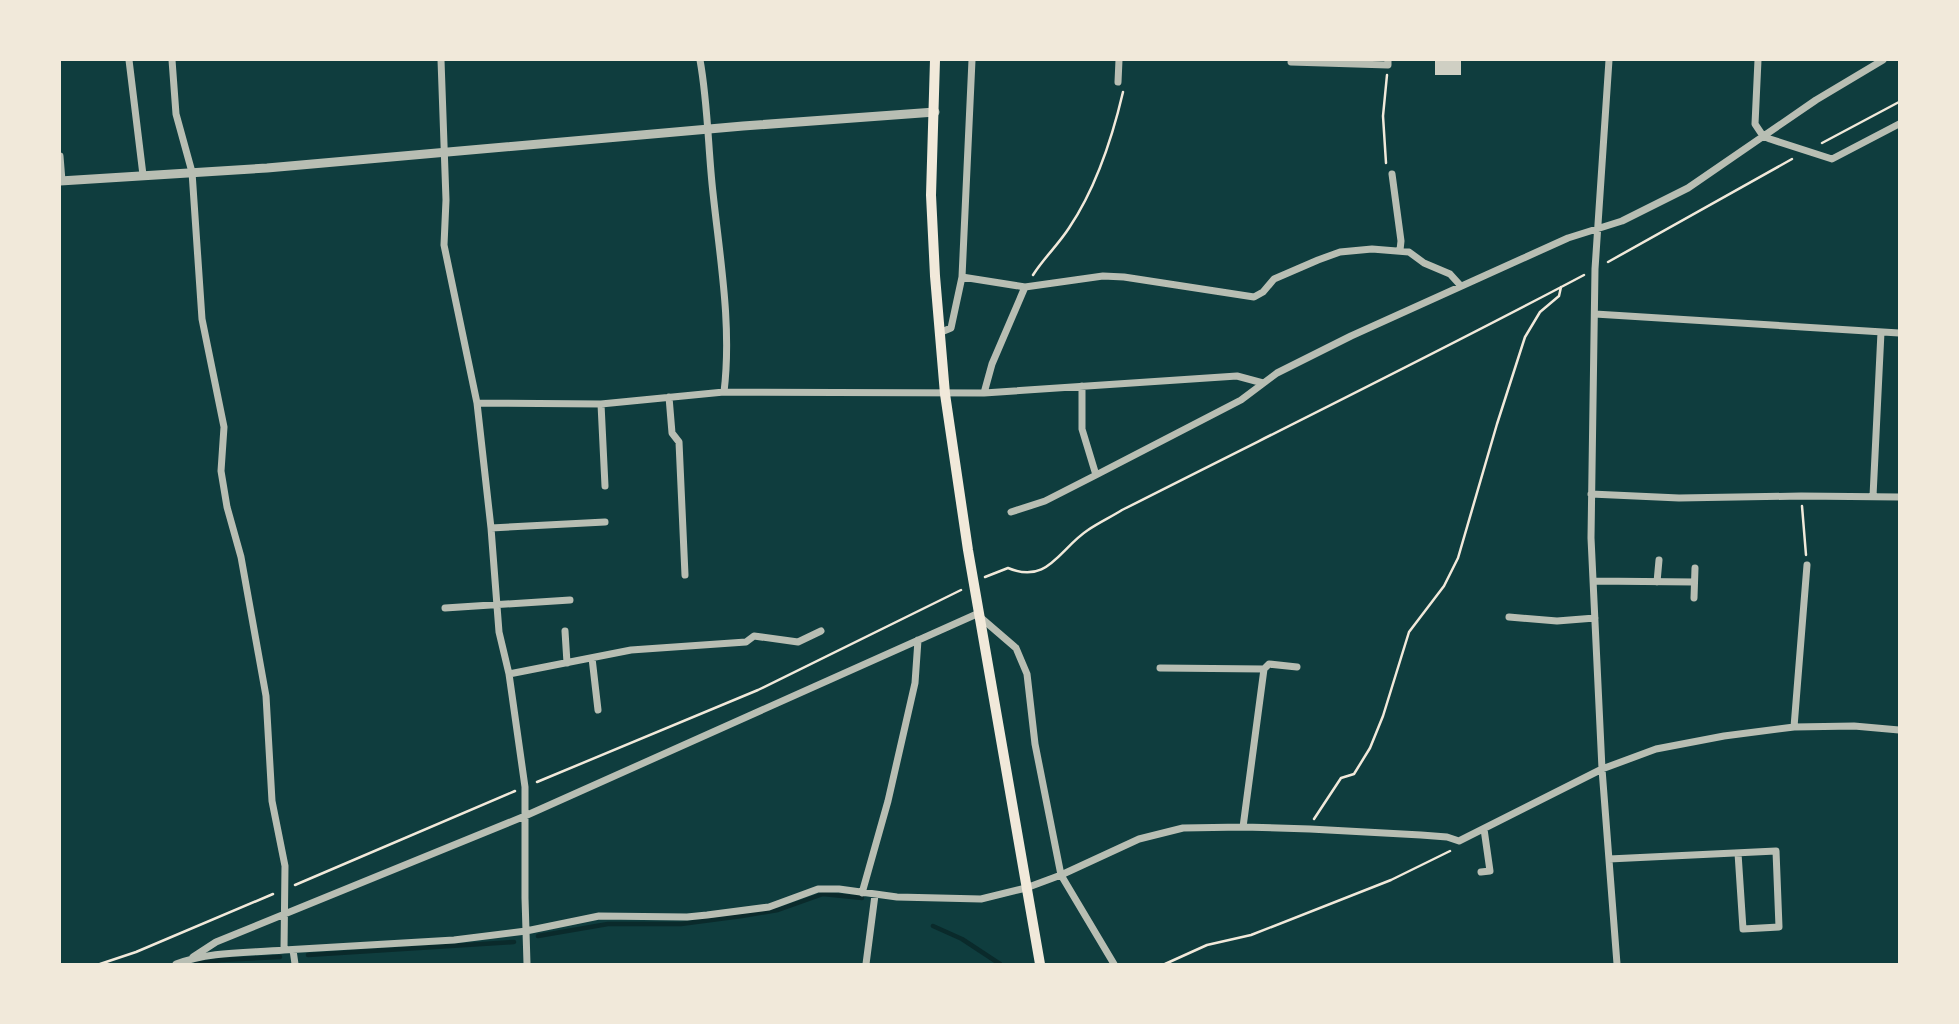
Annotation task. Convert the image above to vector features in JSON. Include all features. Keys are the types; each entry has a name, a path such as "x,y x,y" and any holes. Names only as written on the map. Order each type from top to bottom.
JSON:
{"highway":[{"path":"935,60 931,195 945,394 979,615 1040,964"}],"street":[{"path":"130,60 143,175"},
{"path":"172,60 176,114 192,172 202,319 225,427 221,471 227,507 241,557 266,696 272,801 285,866 283,915 289,950 295,964"},
{"path":"440,60 445,152 444,245 477,403 499,632 521,747 527,964"},
{"path":"700,60 727,328 728,362 724,392"},
{"path":"940,333 951,328 962,277 972,60"},
{"path":"1118,82 1119,60"},
{"path":"1609,60 1595,269 1591,494 1602,769 1616,964"},
{"path":"1758,60 1755,124 1763,136 1832,159 1899,124"},
{"path":"1011,512 1045,501 1241,401 1277,373 1326,348 1567,238 1622,221 1688,188 1816,100 1883,60"},
{"path":"1291,62 1388,62"},
{"path":"60,156 61,181 267,168 935,112"},
{"path":"1392,174 1400,250"},
{"path":"962,277 1025,287 1103,276 1124,277 1254,297 1275,279 1340,252 1372,249 1409,252 1424,263 1450,274 1460,285"},
{"path":"984,393 992,364 1025,287"},
{"path":"1595,314 1899,332"},
{"path":"1873,496 1881,332"},
{"path":"477,403 601,404 724,392 984,393 1237,376 1263,383"},
{"path":"1082,386 1082,429 1096,475"},
{"path":"669,397 672,433 679,442 685,575"},
{"path":"601,404 605,486"},
{"path":"1591,494 1679,498 1899,497"},
{"path":"491,528 605,522"},
{"path":"1657,582 1658,560"},
{"path":"1794,727 1807,565"},
{"path":"1694,598 1695,568"},
{"path":"1593,581 1694,582"},
{"path":"444,608 570,600"},
{"path":"190,959 216,942 525,816 979,615 1016,648 1027,674 1035,744 1061,875 1114,964"},
{"path":"1509,617 1557,621 1595,618"},
{"path":"565,631 567,663"},
{"path":"509,674 631,650 746,642 754,636 798,642 821,631"},
{"path":"862,893 888,801 915,684 918,640"},
{"path":"592,658 598,710"},
{"path":"1243,827 1264,669 1269,664 1297,667"},
{"path":"1160,668 1264,669"},
{"path":"176,964 218,954 454,940 526,931 599,916 687,917 769,907 818,889 839,889 875,895 981,899 1026,888 1139,839 1183,828 1310,829 1421,835 1459,841 1602,769 1656,749 1724,736 1794,727 1854,726 1899,730"},
{"path":"1481,872 1490,871 1483,829"},
{"path":"1609,859 1776,851 1779,927 1742,929 1738,853"},
{"path":"866,964 875,895"}],"path":[{"path":"1388,62 1383,116 1387,169 1392,174"},
{"path":"1025,287 1041,261 1068,230 1083,206 1114,129 1125,82 1118,82"},
{"path":"993,573 1008,568 1023,574 1045,569 1086,531 1122,510 1462,340 1899,102"},
{"path":"1310,829 1318,811 1342,778 1354,774 1370,748 1383,716 1409,632 1444,586 1458,558 1525,337 1540,313 1559,296 1561,287"},
{"path":"1801,496 1807,565"},
{"path":"1165,964 1207,945 1251,934 1391,880 1448,853 1459,841"}],"building":[{"path":"1435,60 1461,60 1461,75 1435,75"}],"waterway":[{"path":"538,936 608,924 681,924 742,916 778,910 823,894 862,898"},
{"path":"933,926 962,939 1000,964"},
{"path":"308,955 514,942"},
{"path":"196,964 280,957"}]}
